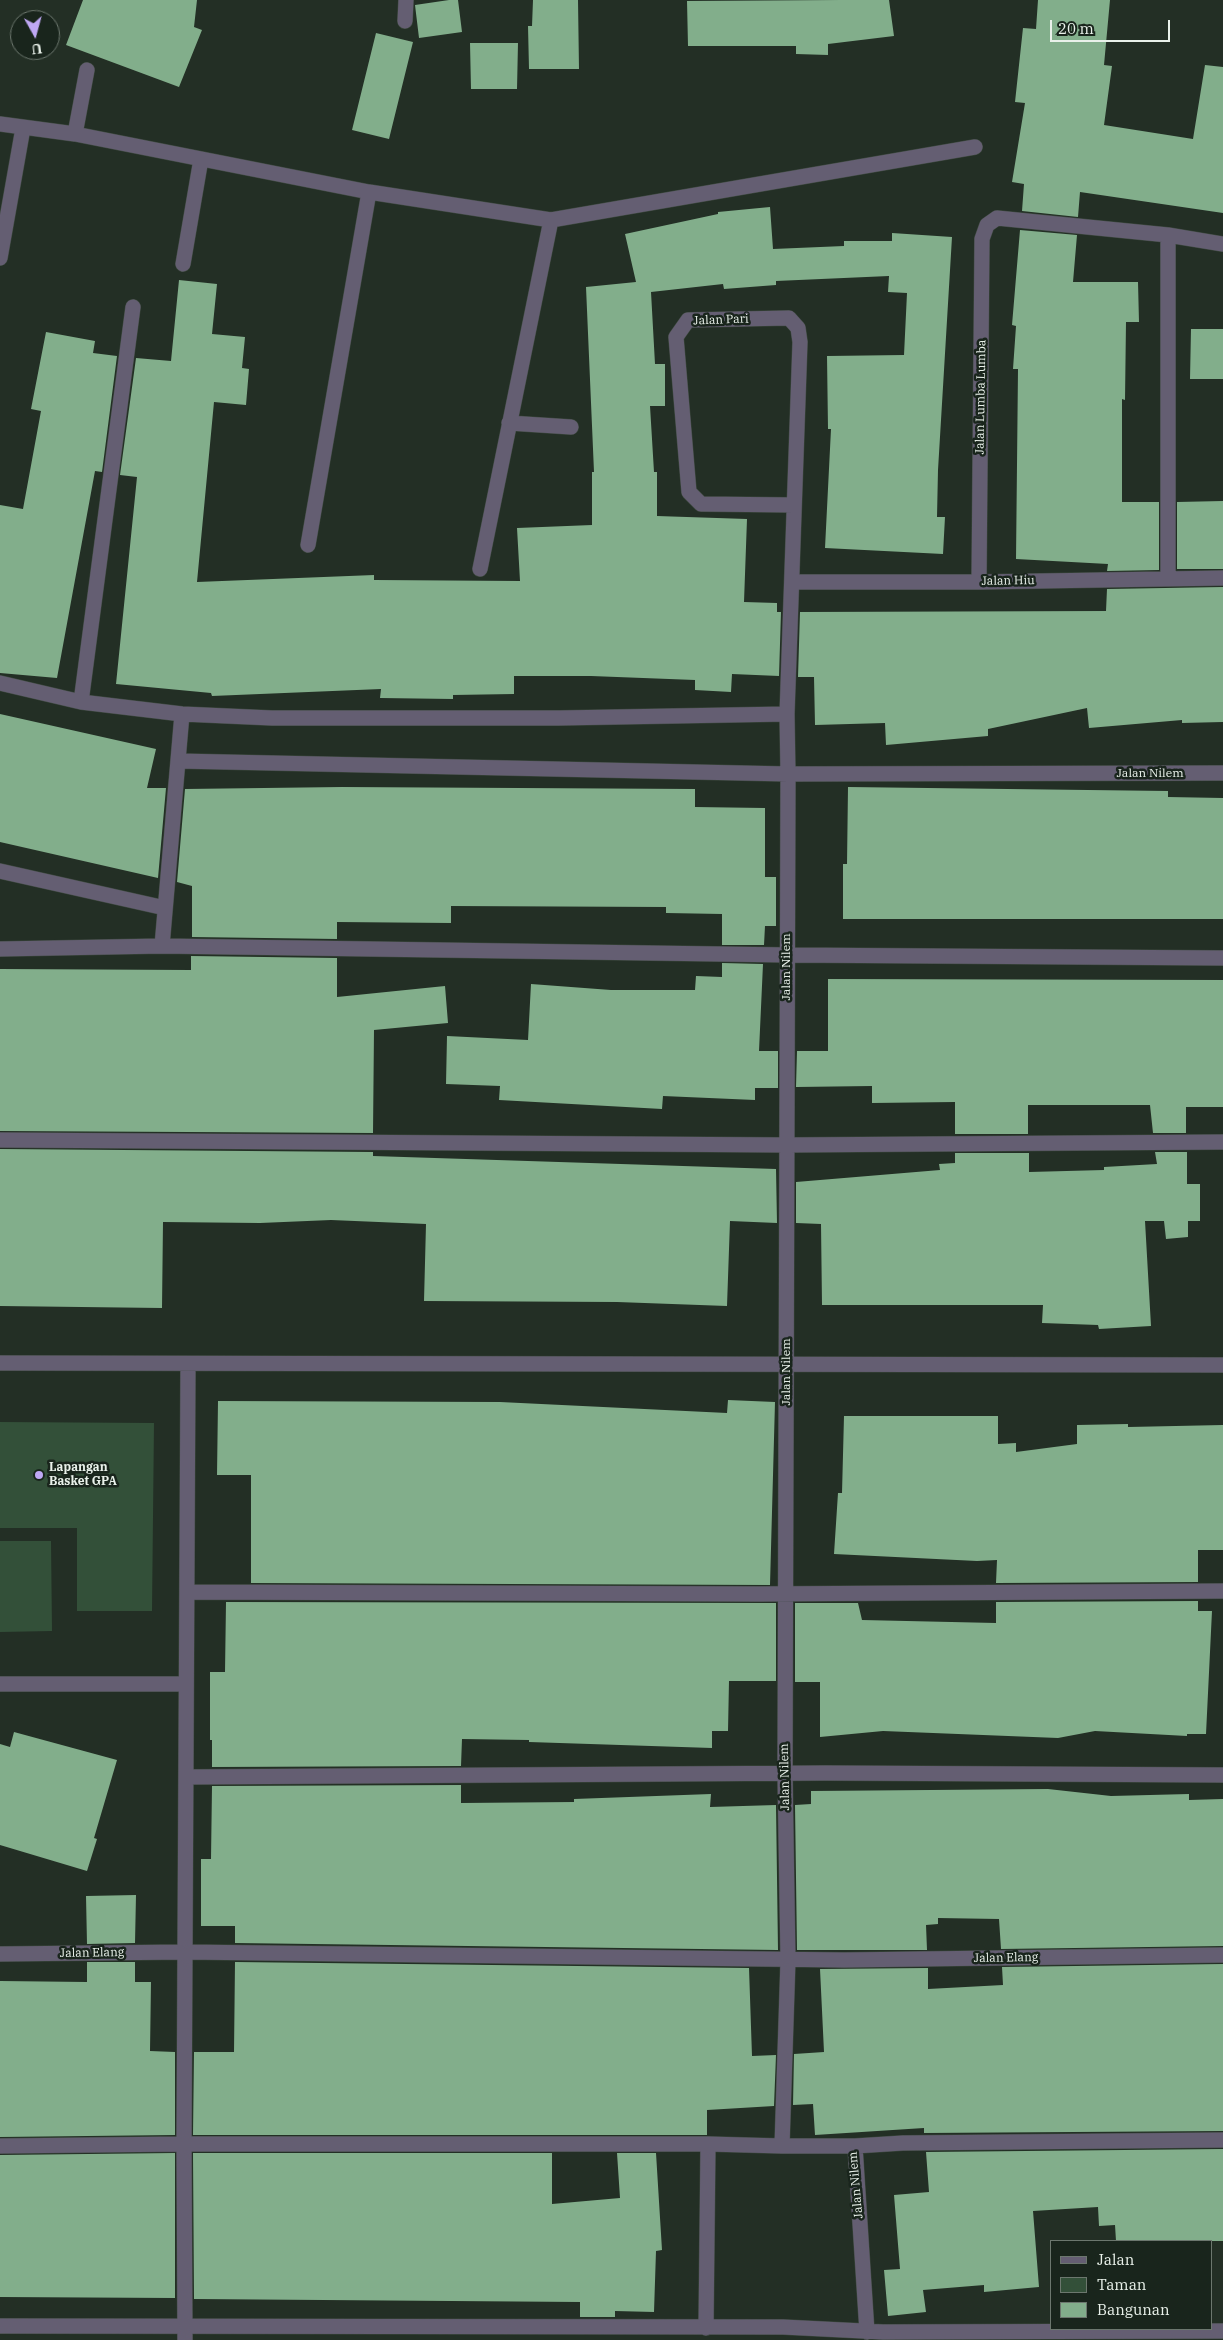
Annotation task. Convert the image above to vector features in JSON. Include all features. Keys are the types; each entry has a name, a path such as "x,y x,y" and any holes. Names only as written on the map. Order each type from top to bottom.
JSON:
{"street":[{"path":"405,21 406,0"},
{"path":"75,134 87,70"},
{"path":"0,124 75,134 370,192 551,220 975,147"},
{"path":"0,258 23,128"},
{"path":"182,264 201,159"},
{"path":"308,545 370,192"},
{"name":"Jalan Lumba Lumba","path":"979,582 982,239 987,225 997,218 1168,235"},
{"path":"480,569 551,220"},
{"path":"1168,578 1168,235 1223,244"},
{"path":"81,702 133,307"},
{"name":"Jalan Pari","path":"789,318 798,328 800,342 794,505 701,504 689,492 676,337 688,320 789,318"},
{"path":"509,423 571,427"},
{"path":"178,761 788,774 787,714 794,505"},
{"name":"Jalan Hiu","path":"792,582 979,582 1223,578"},
{"path":"0,683 81,702 182,714 272,718 540,718 787,714"},
{"path":"162,946 182,714"},
{"name":"Jalan Nilem","path":"867,2332 855,2146 782,2146 788,1960 785,1593 788,774 1223,774"},
{"path":"0,871 165,908"},
{"path":"0,949 162,946 788,955 1223,958"},
{"path":"0,1140 787,1145 1223,1142"},
{"path":"0,1363 1223,1365"},
{"path":"185,2333 184,2144 188,1364"},
{"path":"187,1592 785,1593 1223,1591"},
{"path":"0,1684 186,1684"},
{"path":"186,1777 785,1774 1223,1775"},
{"name":"Jalan Elang","path":"0,1954 185,1952 788,1960 1223,1955"},
{"path":"855,2146 904,2143 1223,2140"},
{"path":"0,2146 184,2144 708,2144 782,2146"},
{"path":"706,2328 708,2144"},
{"path":"0,2326 185,2333 706,2328 783,2333 1223,2331"}],"green space":[{"path":"0,1422 154,1423 152,1611 77,1611 77,1528 0,1528"},
{"path":"0,1541 51,1541 52,1631 0,1632"}],"building":[{"path":"83,0 197,0 194,27 202,30 179,87 66,45"},
{"path":"458,0 462,32 419,38 415,5"},
{"path":"533,0 578,0 579,69 529,69 528,26 532,26"},
{"path":"889,0 894,36 828,44 828,55 796,54 796,46 688,46 687,1"},
{"path":"1038,0 1110,0 1104,65 1112,66 1104,125 1193,139 1205,65 1223,67 1223,213 1080,192 1078,217 1022,211 1024,184 1012,182 1025,103 1015,102 1023,28 1036,29"},
{"path":"376,33 413,42 389,139 352,130"},
{"path":"470,43 518,43 517,89 471,89"},
{"path":"770,207 773,249 844,246 844,241 892,241 892,233 952,237 938,470 937,517 945,517 943,554 825,548 831,429 828,429 827,356 904,355 907,293 888,292 889,276 776,281 776,285 724,289 723,284 651,292 655,364 665,364 665,406 650,406 654,472 657,472 657,516 747,519 744,602 777,603 777,612 781,612 779,676 732,674 731,692 695,690 695,680 591,676 514,676 514,694 453,695 453,699 380,698 381,689 212,696 211,693 116,684 137,477 120,475 136,358 171,361 179,280 217,284 212,334 245,337 242,368 249,369 246,405 214,402 197,582 374,575 374,580 520,581 517,528 592,525 592,472 594,472 586,287 636,282 625,234 718,214 718,212"},
{"path":"1020,230 1077,235 1073,282 1138,282 1139,322 1126,322 1125,400 1122,399 1122,502 1159,502 1159,570 1107,571 1108,564 1016,559 1018,369 1013,369 1016,326 1012,325"},
{"path":"1191,329 1223,329 1223,379 1190,379"},
{"path":"46,332 95,341 93,353 117,356 102,472 95,471 57,678 0,673 0,505 23,509 41,411 31,409"},
{"path":"1223,501 1223,569 1177,569 1177,502"},
{"path":"1223,587 1223,722 1182,723 1182,720 1089,728 1087,708 988,729 988,736 886,745 885,723 815,725 814,677 798,677 800,612 1106,611 1107,589"},
{"path":"0,714 156,749 147,788 166,788 158,878 0,842"},
{"path":"342,787 695,789 695,807 765,808 765,877 776,877 776,926 765,926 764,945 722,945 722,914 666,913 666,907 451,906 451,923 337,922 337,939 192,937 192,886 177,882 185,789"},
{"path":"848,787 1168,791 1168,797 1223,798 1223,919 843,919 843,864 847,864"},
{"path":"191,956 337,958 337,997 445,986 448,1023 374,1030 373,1133 0,1131 0,969 191,970"},
{"path":"722,963 763,964 759,1051 778,1051 778,1088 755,1088 755,1100 663,1096 662,1109 499,1100 500,1086 446,1084 447,1036 528,1040 531,984 611,990 695,990 696,976 722,977"},
{"path":"828,979 1223,980 1223,1107 1186,1107 1186,1133 1153,1133 1150,1105 1028,1105 1028,1134 955,1134 955,1102 872,1103 872,1086 796,1087 797,1051 828,1051"},
{"path":"0,1149 373,1152 373,1156 776,1169 777,1223 730,1221 727,1306 617,1302 424,1301 426,1224 331,1220 260,1223 163,1222 162,1308 0,1306"},
{"path":"1155,1152 1187,1152 1187,1184 1200,1184 1200,1221 1188,1221 1188,1237 1166,1239 1164,1221 1145,1221 1151,1326 1099,1329 1098,1325 1042,1323 1043,1305 822,1305 821,1224 796,1223 796,1182 940,1170 939,1164 955,1163 955,1153 1029,1153 1029,1172 1104,1170 1104,1167 1157,1164"},
{"path":"728,1400 775,1402 770,1585 251,1583 251,1475 217,1475 218,1401 500,1402 727,1413"},
{"path":"844,1416 998,1416 998,1444 1016,1443 1016,1452 1077,1444 1077,1425 1128,1424 1128,1427 1223,1425 1223,1550 1198,1550 1198,1582 996,1583 997,1560 977,1561 834,1554 838,1493 842,1493"},
{"path":"1198,1601 1198,1611 1212,1611 1206,1734 1187,1734 1187,1736 1095,1731 1058,1738 883,1731 820,1737 820,1682 795,1682 795,1603 858,1603 862,1620 996,1623 996,1602"},
{"path":"226,1602 776,1603 776,1681 729,1681 728,1731 712,1731 712,1748 462,1739 461,1766 212,1767 210,1672 225,1672"},
{"path":"14,1732 117,1760 94,1838 97,1839 87,1871 0,1845 0,1744 10,1747"},
{"path":"461,1785 461,1803 574,1802 574,1799 711,1794 710,1807 776,1805 778,1950 235,1943 235,1926 201,1926 201,1859 211,1859 212,1786"},
{"path":"1048,1789 1111,1796 1189,1794 1189,1800 1223,1799 1223,1946 1001,1949 999,1919 938,1918 938,1924 926,1925 927,1950 797,1950 795,1805 811,1804 811,1791"},
{"path":"136,1895 135,1943 87,1944 86,1896"},
{"path":"87,1962 135,1962 135,1982 151,1982 150,2051 175,2052 175,2135 0,2137 0,1981 87,1982"},
{"path":"235,1962 749,1968 752,2056 776,2055 774,2106 707,2110 707,2135 193,2135 194,2052 234,2052"},
{"path":"1223,1964 1223,2131 924,2133 924,2128 815,2135 813,2104 793,2105 794,2054 824,2052 820,1969 928,1968 928,1989 1003,1985 1002,1967"},
{"path":"1223,2149 1223,2241 1116,2240 1115,2225 1099,2226 1098,2207 1033,2211 1039,2287 984,2292 984,2285 923,2290 926,2312 888,2316 884,2270 900,2269 894,2195 929,2192 926,2152"},
{"path":"175,2153 175,2298 0,2297 0,2155"},
{"path":"193,2153 552,2153 552,2204 620,2198 617,2153 656,2153 662,2250 656,2251 654,2312 615,2311 615,2317 580,2317 580,2302 194,2299"}],"place":[{"name":"Lapangan Basket GPA","path":"39,1475"}]}
